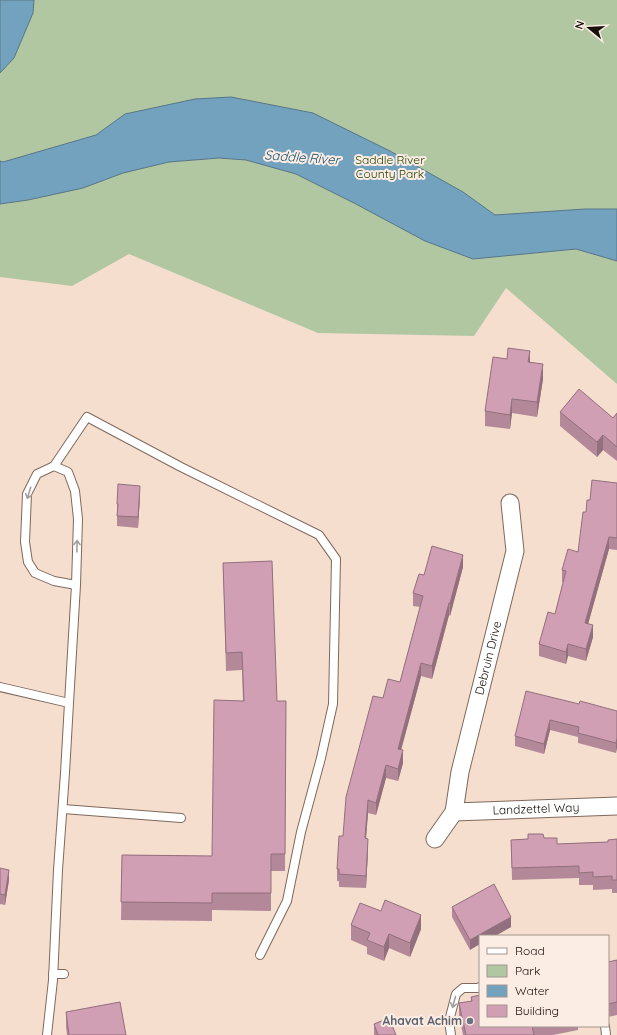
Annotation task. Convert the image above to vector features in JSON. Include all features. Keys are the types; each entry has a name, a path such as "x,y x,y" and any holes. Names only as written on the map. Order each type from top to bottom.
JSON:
{"street":[{"name":"Debruin Drive","path":"454,812 460,772 515,551 510,503"},
{"name":"Landzettel Way","path":"454,812 617,806"},
{"path":"436,839 454,812"}],"lane":[{"path":"76,585 54,581 35,572 28,562 25,542 27,494 37,474 54,466 87,417 181,467 319,535 336,559 333,704 321,758 301,832 287,901 260,955"},
{"path":"47,1035 53,974 63,809 76,585 78,519 75,491 68,472 54,466"},
{"path":"0,687 68,703"},
{"path":"63,809 181,818"},
{"path":"53,974 64,974"},
{"path":"450,1035 449,1021 456,994 463,988 479,987"}],"green space":[{"name":"Saddle River County Park","path":"0,0 617,0 617,384 506,288 474,336 318,333 129,254 72,286 0,277"}],"water":[{"path":"0,0 34,0 33,13 14,58 0,73"},
{"name":"Saddle River","path":"231,97 313,113 390,151 463,192 495,215 585,209 617,209 617,261 576,249 473,259 425,241 296,174 246,160 219,158 169,162 123,173 83,188 28,200 0,204 0,161 3,162 96,135 125,114 195,99"}],"building":[{"path":"508,348 530,351 528,362 543,364 537,402 512,399 510,415 485,411 493,357 507,359"},
{"path":"579,389 613,418 617,413 617,447 603,435 597,442 560,412"},
{"path":"592,480 617,483 617,538 609,537 585,623 593,625 586,649 568,644 566,652 539,644 548,612 555,614 566,571 562,570 568,549 578,552 583,512 586,512 587,500 590,500"},
{"path":"118,484 140,486 138,517 117,516"},
{"path":"432,546 463,555 450,603 432,666 421,663 398,749 403,750 398,769 386,765 376,803 368,800 365,838 368,839 366,876 339,874 339,869 337,869 339,836 343,836 346,797 373,696 383,698 388,679 400,682 423,596 413,593 419,574 424,575"},
{"path":"272,561 277,701 286,701 285,854 271,854 271,893 212,893 212,903 121,902 122,855 212,856 214,700 244,701 242,652 226,653 223,563"},
{"path":"526,691 579,704 580,701 617,711 616,743 578,733 579,727 550,720 544,744 515,736"},
{"path":"528,834 543,834 544,838 557,838 557,844 608,842 608,840 617,839 617,880 612,880 612,876 593,877 593,872 579,873 579,866 512,868 511,840 528,839"},
{"path":"0,868 9,870 5,895 0,894"},
{"path":"494,884 511,917 470,940 452,907"},
{"path":"385,900 421,915 410,943 389,934 384,947 367,940 370,933 351,925 360,903 381,911"},
{"path":"617,960 617,1002 609,1004 609,962"},
{"name":"Ahavat Achim","path":"479,995 479,1027 532,1027 534,1035 466,1035 459,1003 472,1001 471,997"},
{"path":"120,1002 126,1035 69,1035 66,1012"},
{"path":"389,1018 396,1035 378,1035 374,1024"}],"place":[{"name":"Ahavat Achim","path":"470,1021"}]}
